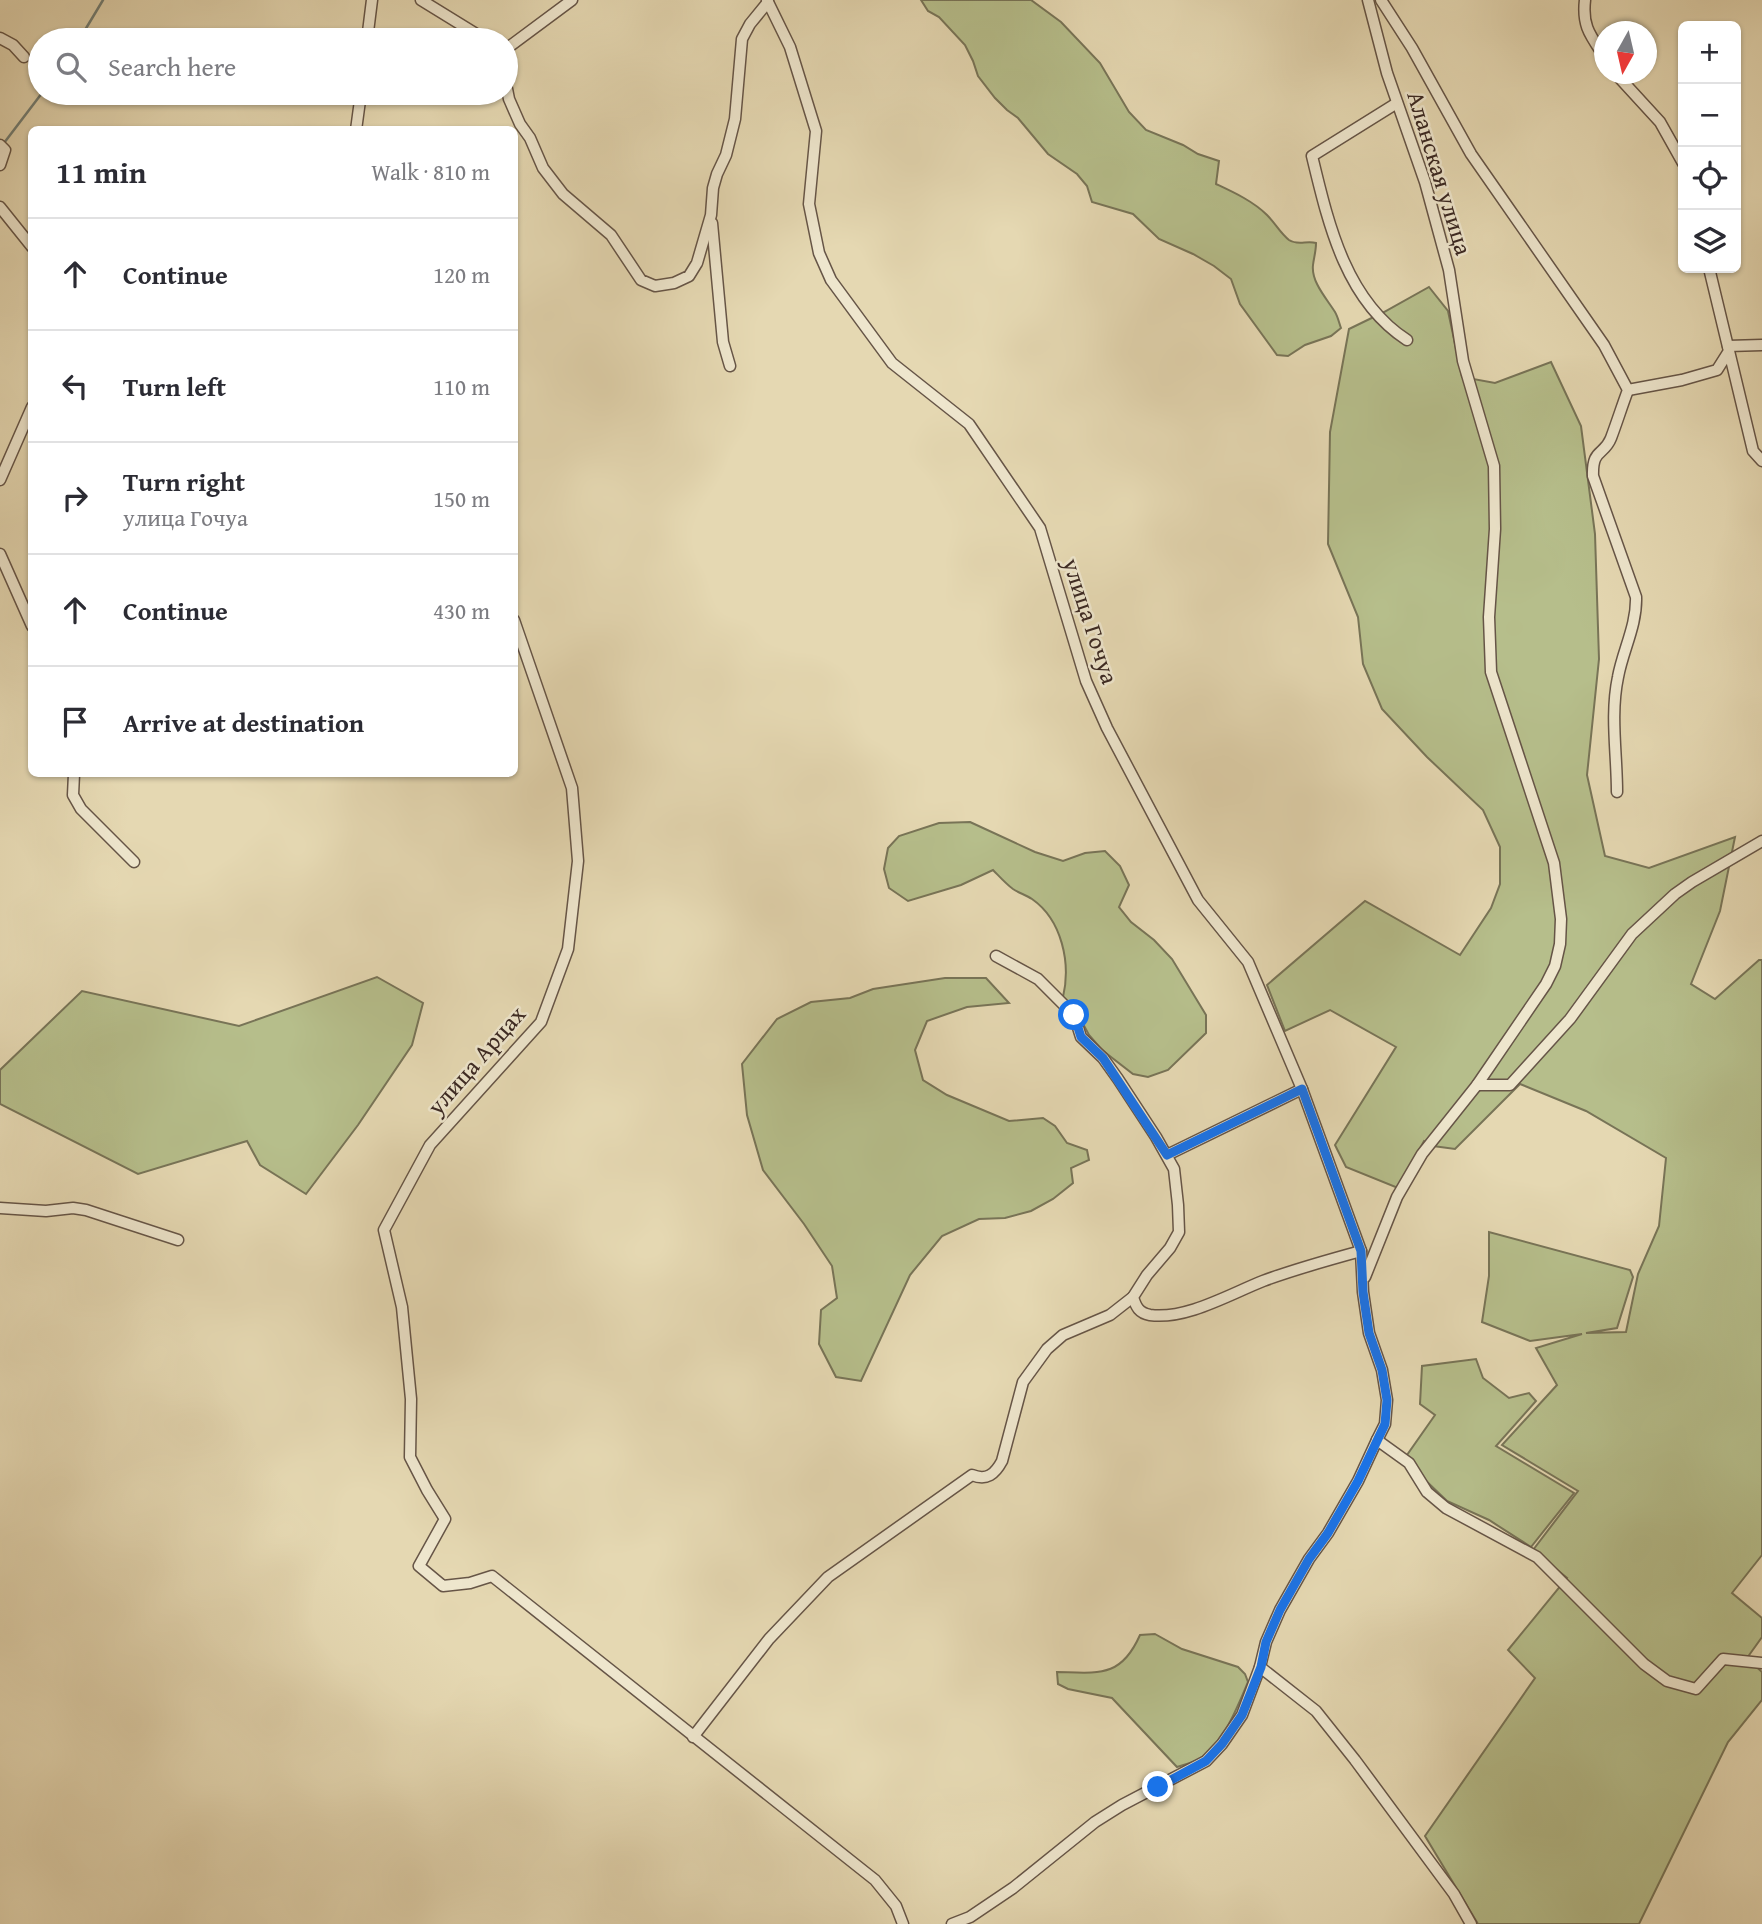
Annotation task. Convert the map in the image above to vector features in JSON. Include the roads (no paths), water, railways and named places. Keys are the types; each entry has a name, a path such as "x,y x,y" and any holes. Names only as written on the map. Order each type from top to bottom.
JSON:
{"street":[{"path":"368,28 372,0"},
{"path":"421,0 466,28"},
{"path":"518,39 572,0"},
{"name":"Аланская улица","path":"1363,1283 1397,1197 1422,1154 1477,1085 1546,985 1555,966 1562,919 1554,863 1491,672 1489,617 1495,529 1494,466 1463,361 1449,270 1425,182 1387,73 1368,0"},
{"path":"1381,0 1412,48 1471,154 1604,345 1628,390 1609,442 1597,453 1592,464 1593,475 1636,597 1637,612 1618,676 1616,693 1617,792"},
{"path":"1585,0 1583,17 1594,41"},
{"path":"730,366 723,342 711,215 713,188 726,155 735,118 741,39 768,1"},
{"name":"улица Гочуа","path":"768,1 790,47 816,131 809,204 819,253 831,280 892,363 969,424 1040,528 1086,681 1107,728 1198,900 1248,962 1302,1089 1361,1251 1369,1333 1382,1370 1387,1400 1385,1424 1358,1481 1280,1610 1266,1642 1261,1667 1242,1715 1222,1744 1206,1761 1122,1805 1096,1822 1013,1888 970,1917 952,1924"},
{"path":"0,38 13,45 24,57"},
{"path":"1625,84 1660,122 1678,152"},
{"path":"1397,103 1312,156 1326,212 1347,269 1366,303 1391,330 1407,340"},
{"path":"357,126 359,105"},
{"path":"512,105 543,168 564,194 611,235 641,280 655,286 674,283 689,276 697,263 711,215"},
{"path":"0,165 3,147"},
{"path":"0,207 28,242"},
{"path":"1710,273 1753,451 1762,461"},
{"path":"1729,348 1762,345"},
{"path":"1628,390 1717,370 1729,348"},
{"path":"0,480 28,416"},
{"path":"0,554 28,617"},
{"name":"улица Арцах","path":"518,632 572,788 578,861 568,949 541,1022 430,1145 384,1230 402,1307 411,1399 410,1457 445,1519 419,1566 443,1586 470,1583 492,1576 693,1737"},
{"path":"75,777 74,795 81,809 134,862"},
{"path":"1477,1085 1510,1086 1570,1019 1632,934 1675,894 1762,841"},
{"path":"903,1924 896,1906 875,1880 693,1737 769,1639 828,1577 972,1475 988,1477 997,1471 1023,1382 1047,1349 1063,1335 1110,1315 1133,1297 1170,1248 1178,1232 1177,1183 1167,1155 1103,1058 1081,1037 1074,1015 1038,979 996,956"},
{"path":"1167,1155 1302,1089"},
{"path":"0,1208 86,1210 177,1240"},
{"path":"1133,1297 1141,1312 1169,1315 1198,1308 1265,1280 1361,1251"},
{"path":"1377,1440 1409,1463 1427,1492 1446,1508 1537,1557 1644,1664 1667,1681 1696,1689 1723,1659 1762,1663"},
{"path":"1261,1667 1316,1711 1454,1894 1471,1924"}],"waterway":[{"path":"86,28 103,0"},
{"path":"4,143 33,105"}]}
